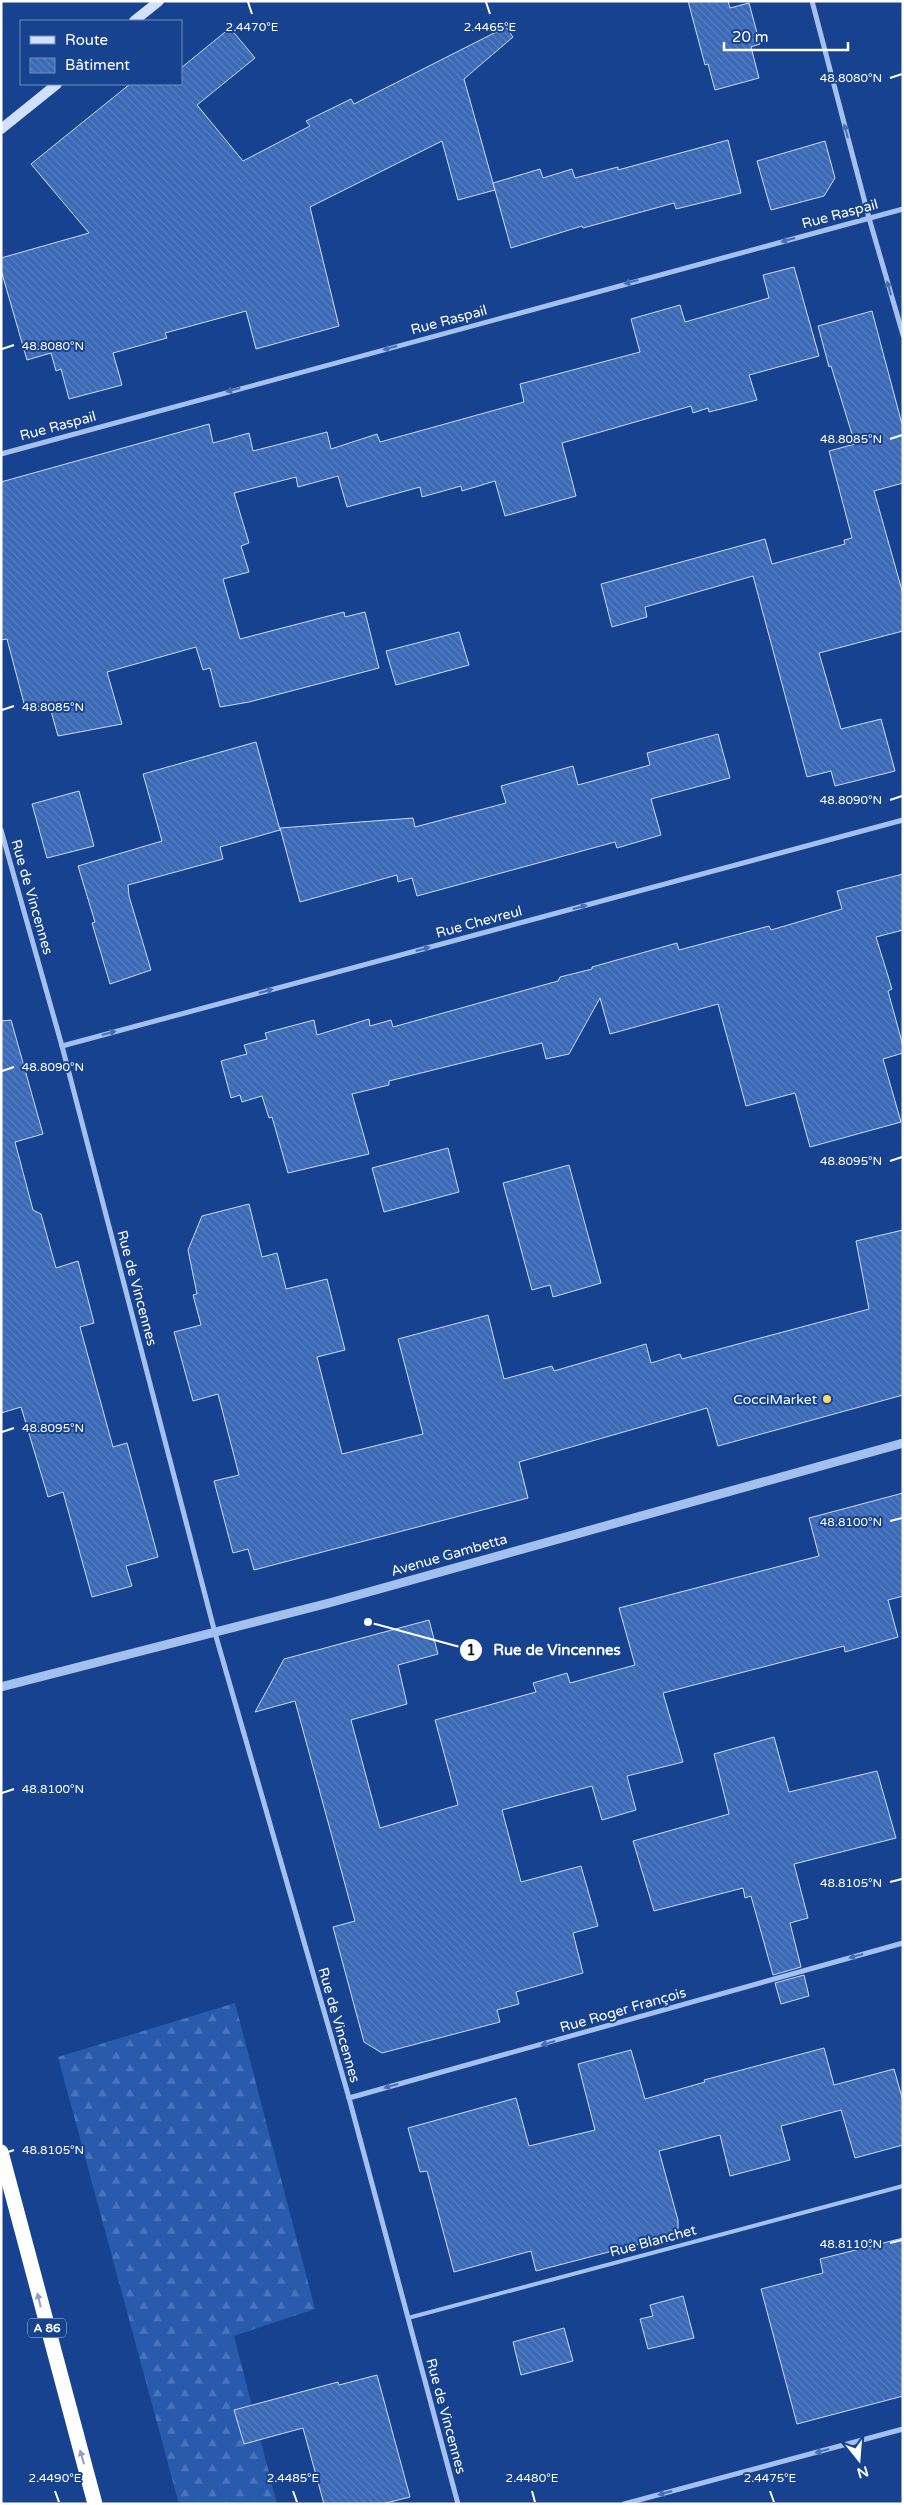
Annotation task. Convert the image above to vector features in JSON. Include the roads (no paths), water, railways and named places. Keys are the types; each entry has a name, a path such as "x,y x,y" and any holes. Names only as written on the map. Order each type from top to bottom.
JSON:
{"highway":[{"name":"A 86","path":"1,2152 95,2504"}],"main road":[{"path":"135,20 159,1"},
{"path":"1,129 56,85"}],"street":[{"path":"812,1 869,218 903,335"},
{"name":"Rue Raspail","path":"1,454 903,208"},
{"name":"Rue Chevreul","path":"62,1046 903,820"},
{"name":"Rue de Vincennes","path":"1,830 62,1046 215,1633 348,2098 458,2504"},
{"name":"Avenue Gambetta","path":"1,1687 215,1633 903,1443"},
{"name":"Rue Roger François","path":"348,2098 903,1943"},
{"path":"624,2504 903,2429"}],"lane":[{"name":"Rue Blanchet","path":"408,2318 903,2186"}],"place":[{"name":"CocciMarket","path":"827,1399"},
{"name":"Rue de Vincennes","path":"368,1622"}]}
